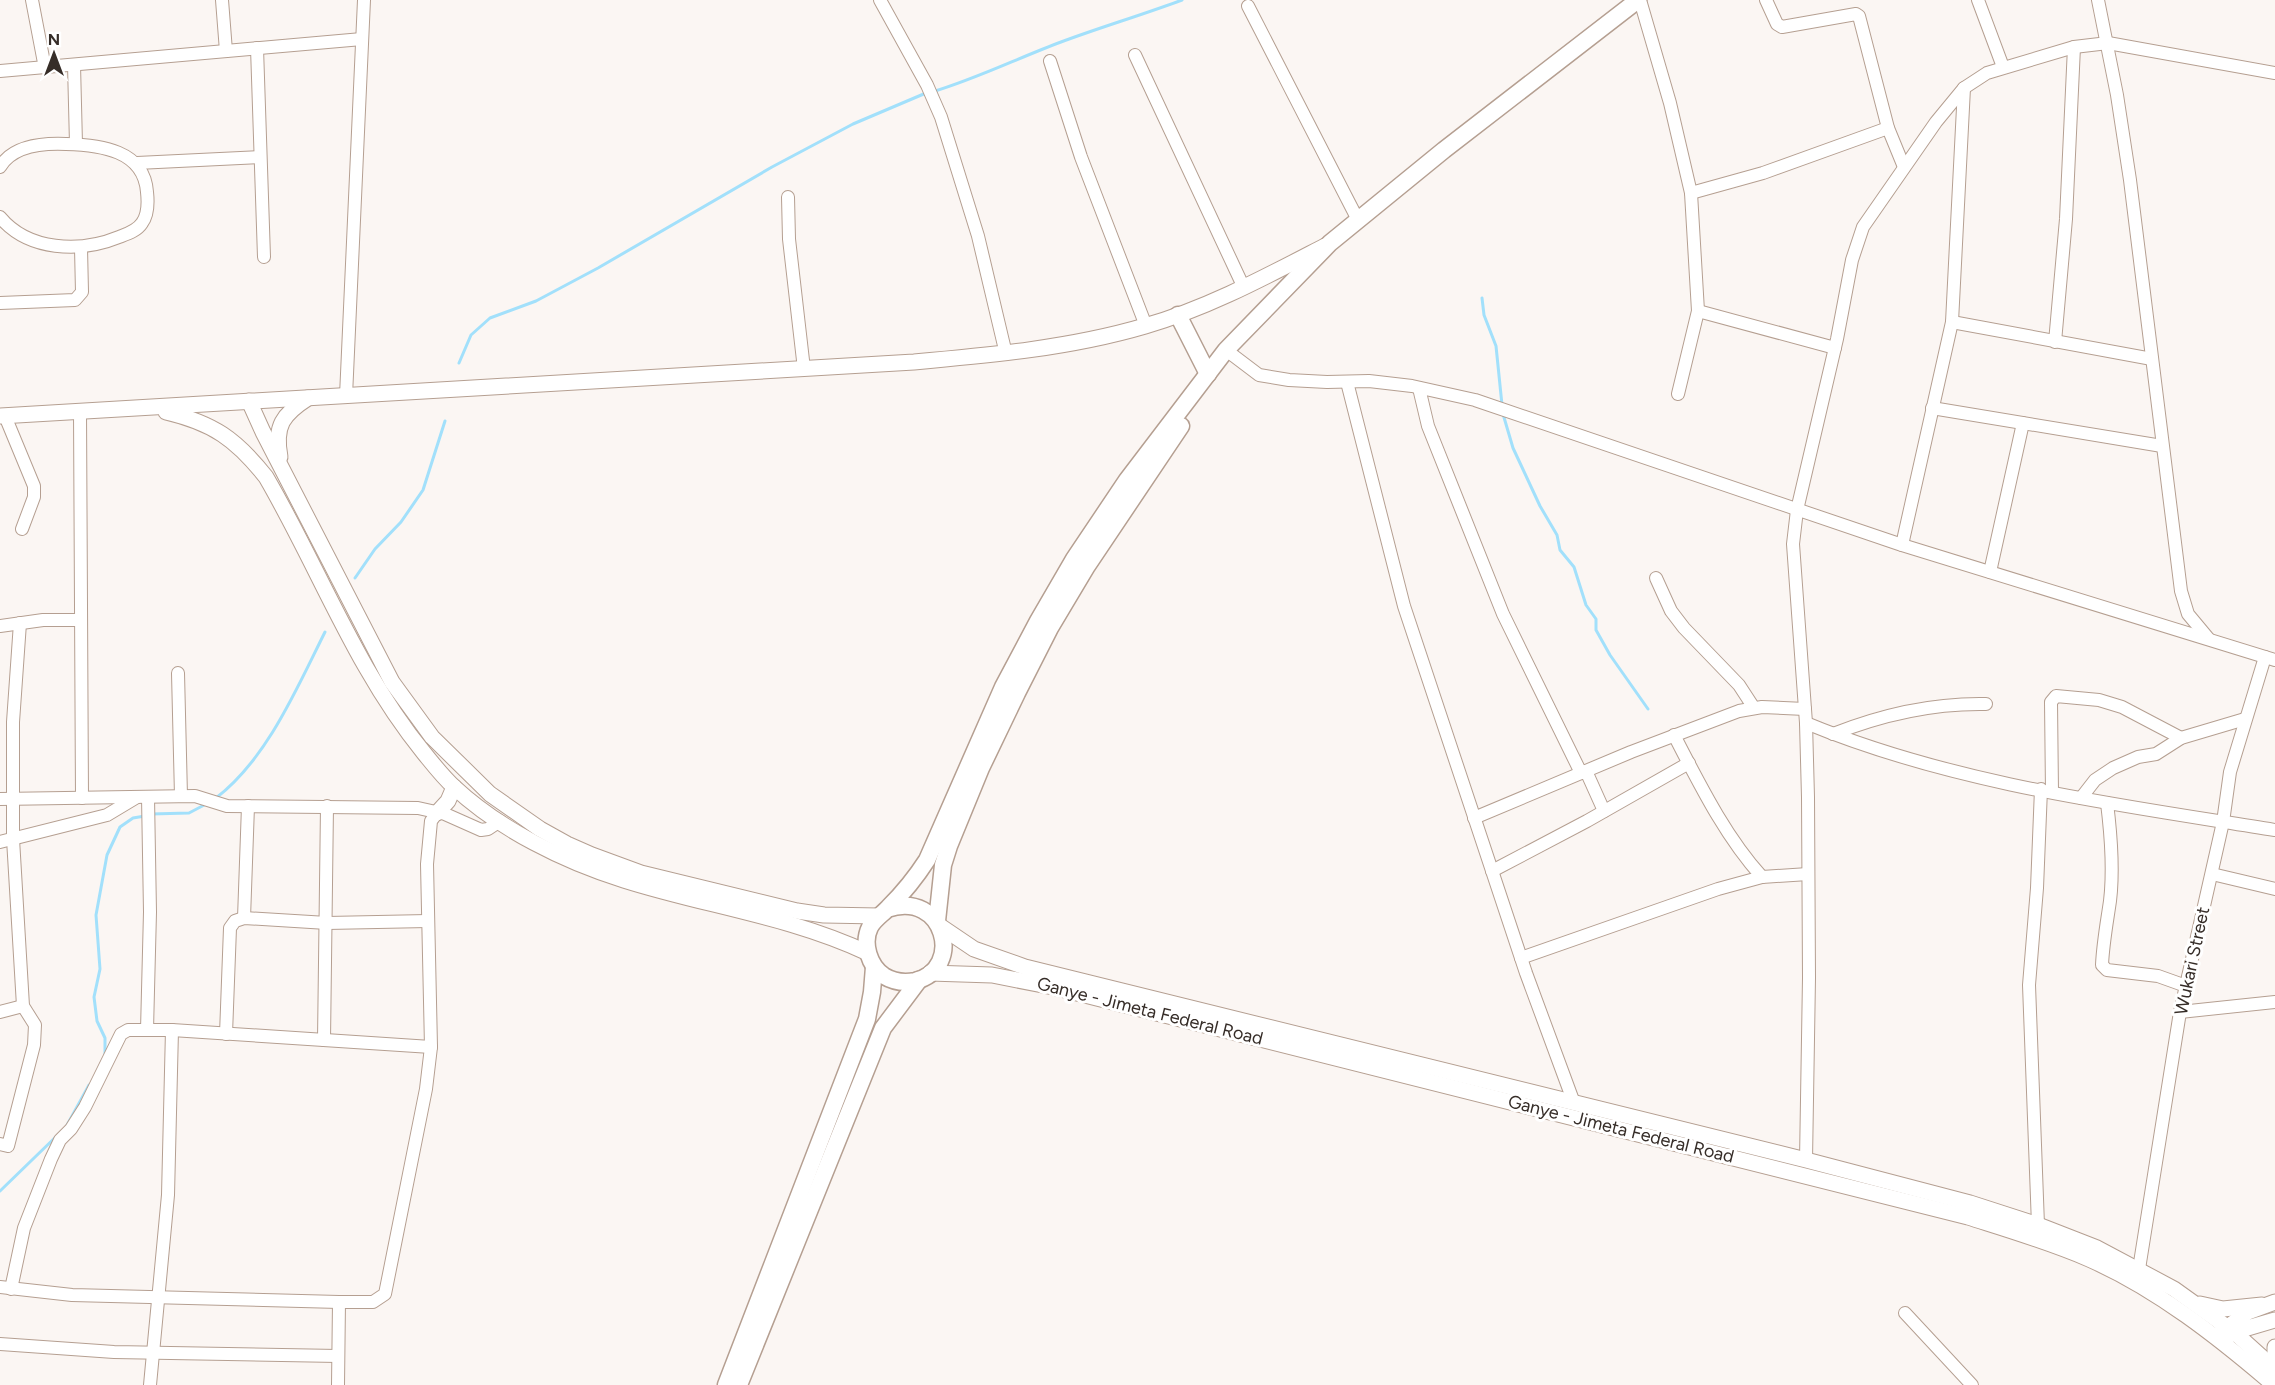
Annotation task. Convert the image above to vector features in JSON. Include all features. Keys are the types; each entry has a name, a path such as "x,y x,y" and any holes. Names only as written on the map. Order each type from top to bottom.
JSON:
{"highway":[{"path":"726,1385 867,1019 872,992 871,960 867,940 870,927 917,876 927,860 1003,687 1068,570 1127,480 1226,350 1330,243 1444,150 1639,0"},
{"path":"1178,315 1208,374"},
{"path":"938,924 943,865 949,846 981,768 1017,693 1050,628 1087,566 1181,425 1197,388"},
{"path":"739,1385 883,1028 925,976 939,964 943,952 944,939 938,924 929,913 909,905 883,913"},
{"path":"871,960 883,976 895,981 907,982 925,976"}],"main road":[{"path":"2,416 804,369 1006,354 1102,337 1146,326 1244,288 1330,243"},
{"path":"283,472 279,452 279,431 286,414 308,398"},
{"path":"249,401 283,472 392,682 432,737 490,794 540,829 567,844 641,873 796,911 824,915 883,913"},
{"path":"151,409 196,419 212,427 227,436 254,461 278,497 381,694 410,735 454,787 500,821 549,850 593,870 669,893 822,933 871,960"},
{"path":"437,813 448,801 454,787"},
{"name":"Ganye - Jimeta Federal Road","path":"938,924 974,949 1025,967 1806,1160 1970,1203 2038,1224 2097,1248 2139,1269 2189,1299 2274,1385"},
{"name":"Ganye - Jimeta Federal Road","path":"925,976 992,975 1043,984 1968,1217 2091,1260 2225,1334 2275,1369"},
{"path":"2189,1299 2205,1306 2223,1309 2268,1304"},
{"path":"2225,1334 2247,1312 2268,1304"},
{"path":"2225,1334 2275,1320"},
{"path":"2275,1347 2275,1352"}],"street":[{"path":"32,0 45,68"},
{"path":"222,0 226,51"},
{"path":"346,396 364,0"},
{"path":"880,0 934,99 978,236 1006,354"},
{"path":"1639,0 1670,103 1691,193 1698,311 1678,394"},
{"path":"1766,0 1777,24 1782,27 1856,14 1859,16 1888,128 1904,167"},
{"path":"1978,0 2003,67"},
{"path":"2098,0 2108,44 2130,180 2181,591 2188,615 2210,640"},
{"path":"1248,6 1358,220"},
{"path":"0,71 362,39"},
{"path":"1806,1160 1808,873 1806,723 1793,544 1797,510 1835,348 1852,260 1863,227 1904,167 1964,88 1987,73 2003,67 2074,47 2108,44 2275,73"},
{"path":"2055,342 2066,219 2074,47"},
{"path":"257,48 264,257"},
{"path":"1135,55 1244,288"},
{"path":"1050,61 1081,157 1146,326"},
{"path":"74,65 76,144"},
{"path":"1902,545 1952,322 1964,88"},
{"path":"1691,193 1763,173 1888,128"},
{"path":"0,167 4,160 22,148 51,144 89,145 122,153 137,164 145,178 147,189 146,211 142,223 131,232 107,242 81,248 30,240 17,234 0,217"},
{"path":"137,164 259,157"},
{"path":"788,197 789,239 804,369"},
{"path":"0,303 75,300 82,292 81,248"},
{"path":"1698,311 1835,348"},
{"path":"1952,322 2152,359"},
{"path":"1226,350 1259,375 1289,380 1369,381 1419,388 1475,400 1902,545 2270,658"},
{"path":"1347,382 1404,606 1521,958 1574,1103"},
{"path":"1419,388 1428,426 1503,614 1604,811"},
{"path":"1932,408 2162,446"},
{"path":"80,412 82,798"},
{"path":"2,416 34,486 34,497 22,529"},
{"path":"1990,572 2023,423"},
{"path":"1656,578 1671,612 1738,685 1754,708"},
{"path":"0,627 44,620 81,620"},
{"path":"0,1144 9,1146 34,1045 34,1025 23,1006 13,839 13,722 20,623"},
{"name":"Wukari Street","path":"2139,1269 2180,1012 2223,822 2230,772 2245,719 2270,658"},
{"path":"178,673 181,796"},
{"path":"2038,1224 2029,985 2047,791 2051,702 2056,696 2099,699 2122,707 2181,738"},
{"path":"1833,734 1864,722 1955,703 1986,704"},
{"path":"1474,818 1674,735 1740,711 1754,708 1805,709"},
{"path":"2081,798 2095,780 2113,768 2138,757 2156,754 2181,738 2245,719"},
{"path":"1806,723 1833,734 1943,767 2047,791 2275,830"},
{"path":"1674,735 1733,840 1762,878"},
{"path":"1492,871 1689,763"},
{"path":"0,842 181,796 201,797 216,804 248,806 418,808 481,830 489,829 500,821"},
{"path":"0,799 82,798 146,805"},
{"path":"2107,803 2112,859 2110,900 2103,939 2102,965 2107,970 2158,976 2186,986"},
{"path":"146,805 150,912 147,1030"},
{"path":"244,918 248,806"},
{"path":"324,1040 327,806"},
{"path":"431,1047 172,1030 128,1030 121,1034 85,1107 71,1129 60,1140 24,1228 5,1288 72,1294 339,1302 373,1302 385,1294 426,1089 431,1047 427,864 430,821 437,813"},
{"path":"1521,958 1718,889 1762,878 1808,873"},
{"path":"2212,873 2275,889"},
{"path":"226,1034 230,928 235,921 244,918 327,922 428,921"},
{"path":"2180,1012 2275,1002"},
{"path":"0,1011 23,1006"},
{"path":"150,1385 168,1195 172,1030"},
{"path":"338,1385 339,1302"},
{"path":"1905,1313 1972,1385"},
{"path":"0,1344 114,1352 338,1356"}],"waterway":[{"path":"932,92 1061,42 1182,0"},
{"path":"459,363 471,335 490,318 536,301 598,268 772,167 853,124 926,93"},
{"path":"1482,298 1484,315 1496,346 1502,405"},
{"path":"1503,414 1513,448 1540,506 1557,535 1560,550 1574,567 1586,605 1596,619 1596,630 1610,655 1648,709"},
{"path":"355,578 375,549 401,522 423,490 445,421"},
{"path":"216,798 234,782 266,743 292,699 325,632"},
{"path":"151,814 189,813 208,803"},
{"path":"105,1056 105,1038 97,1021 94,997 100,969 96,915 107,855 120,827 133,818 145,816"},
{"path":"0,1191 66,1127 89,1085"}]}
